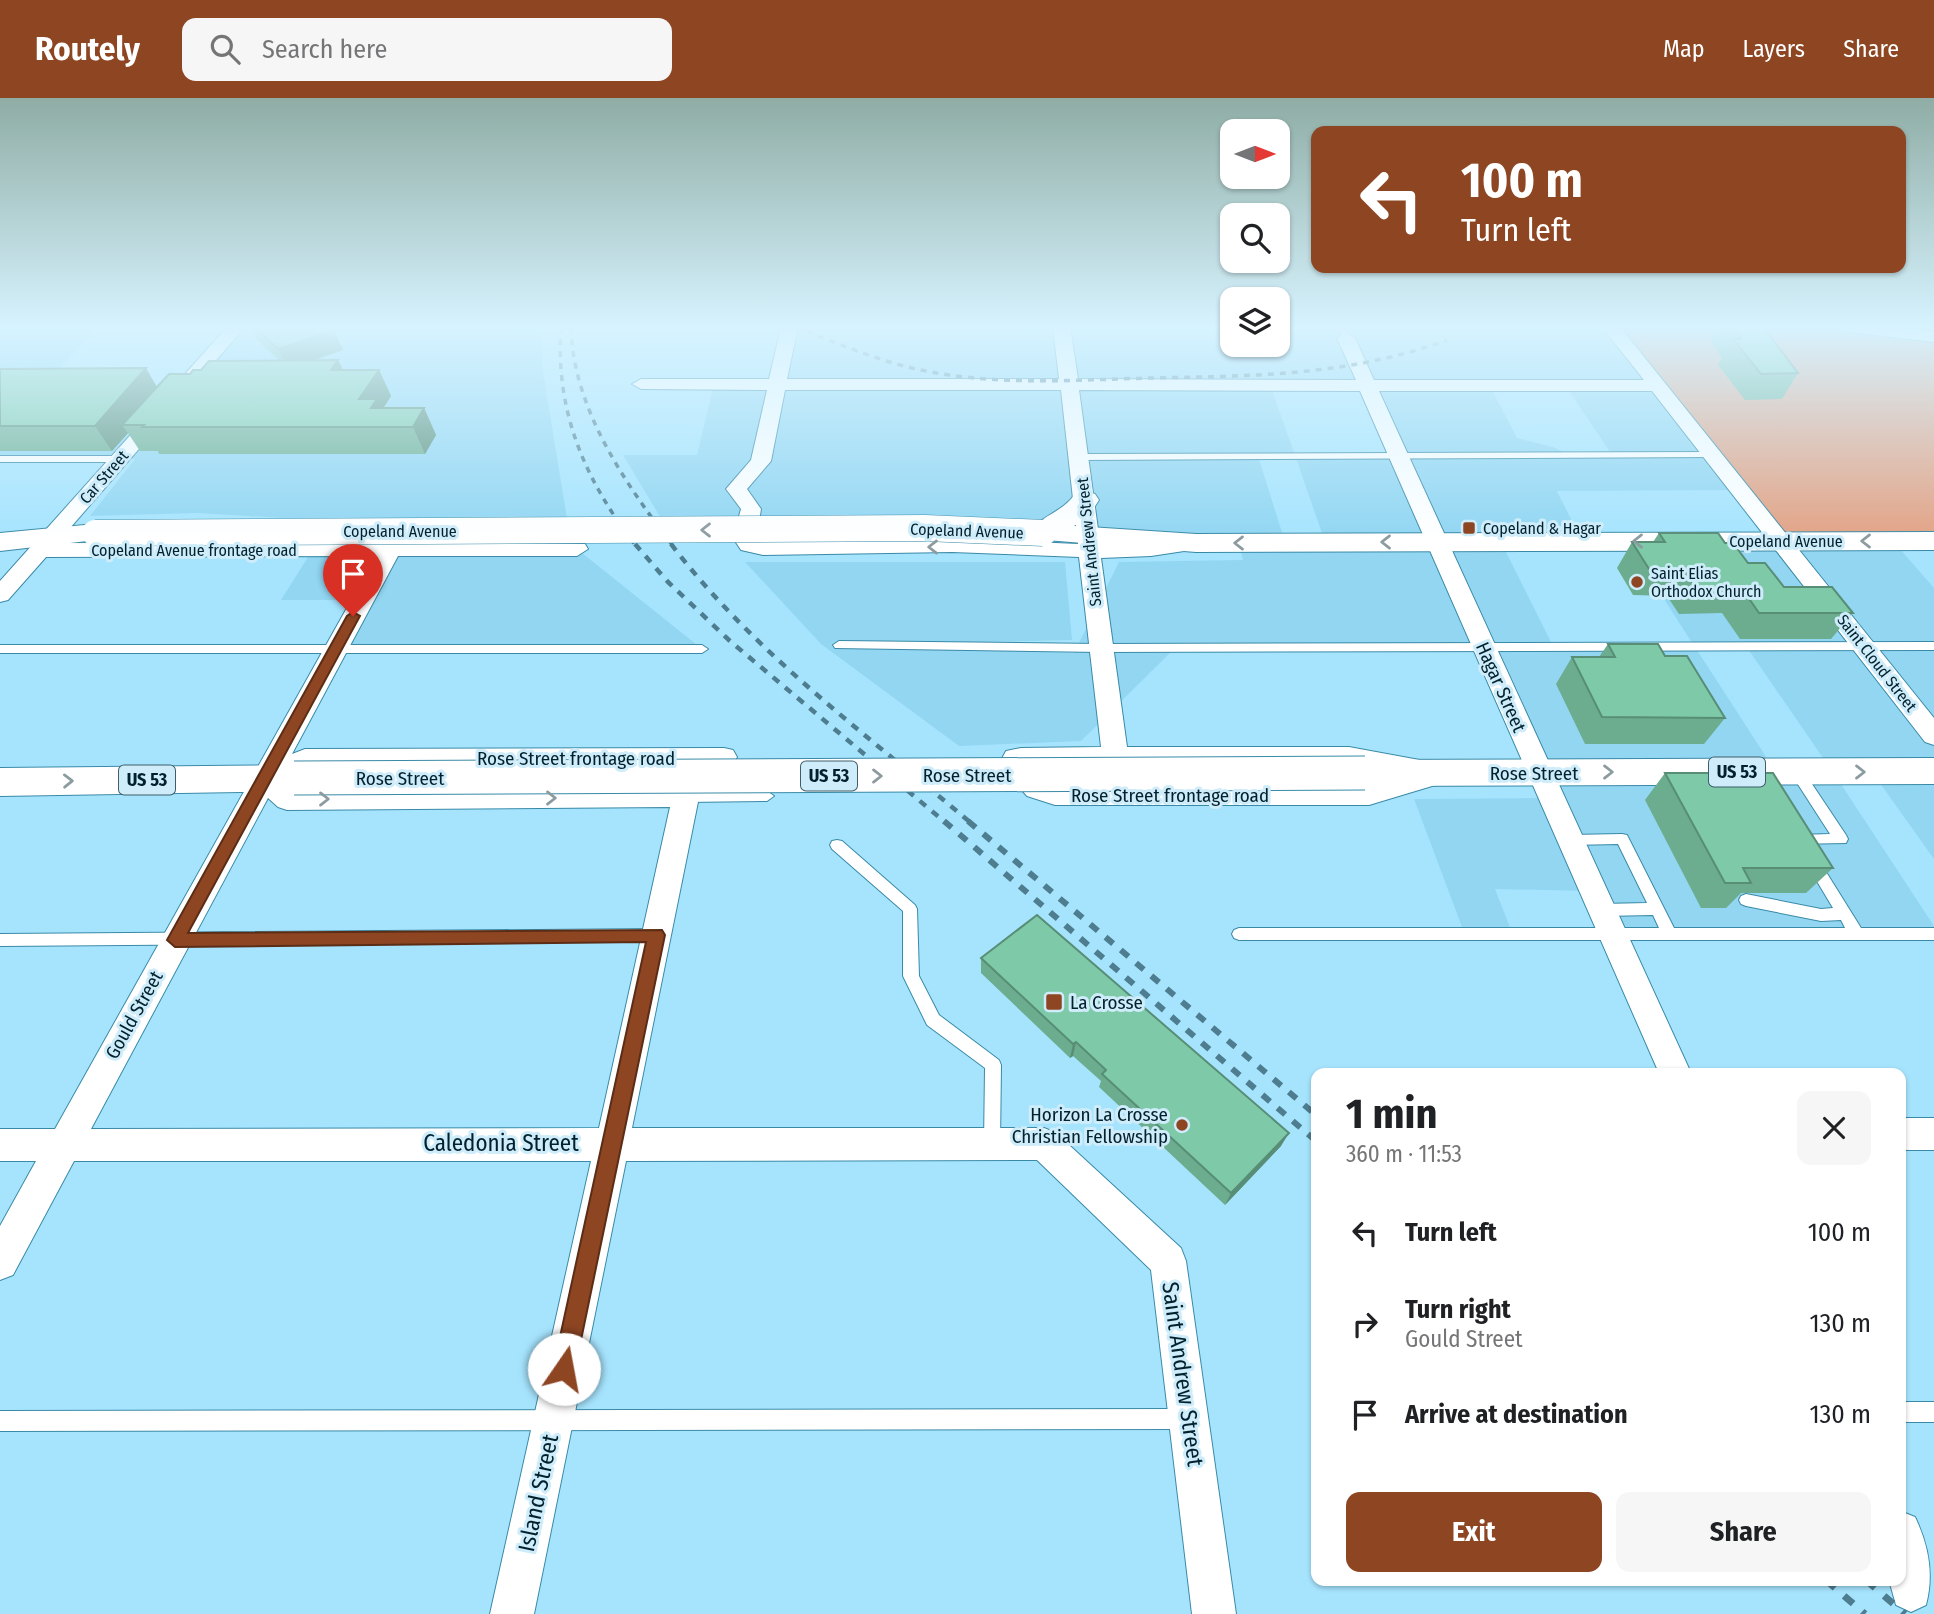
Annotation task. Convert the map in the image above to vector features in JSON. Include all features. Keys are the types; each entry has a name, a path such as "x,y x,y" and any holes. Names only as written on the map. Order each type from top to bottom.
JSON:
{"highway":[{"path":"1043,533 1078,511 1084,500"},
{"name":"Copeland Avenue","path":"0,542 45,543 95,533 925,528 1043,533 1089,545 1934,541"},
{"name":"Rose Street","path":"0,782 279,778 1934,772"}],"street":[{"name":"Car Street","path":"0,595 174,398"},
{"path":"773,398 761,461 736,489 751,509 744,538 754,547 1089,545"},
{"name":"Saint Andrew Street","path":"1072,398 1115,757"},
{"name":"Hagar Street","path":"1373,398 1673,1068"},
{"name":"Saint Cloud Street","path":"1667,398 1934,736"},
{"name":"Copeland Avenue frontage road","path":"45,543 577,549"},
{"name":"Gould Street","path":"0,1262 175,940 279,778 335,650 391,549"},
{"path":"1115,757 1349,756 1443,773"},
{"name":"Rose Street frontage road","path":"279,778 305,759 724,757"},
{"name":"Rose Street frontage road","path":"1115,757 1021,757 1015,758 1012,764 1036,789 1055,795 1369,795 1443,773"},
{"path":"279,778 287,800 686,797"},
{"name":"Island Street","path":"512,1614 686,797"},
{"path":"1906,1134 1934,1134"},
{"name":"Saint Andrew Street","path":"1044,1144 1168,1261 1214,1614"},
{"name":"Caledonia Street","path":"0,1145 1044,1144"},
{"path":"1906,1545 1909,1551 1911,1595"}],"lane":[{"path":"1079,457 1712,455"},
{"path":"0,459 119,459"},
{"path":"839,645 1100,648 1934,646"},
{"path":"0,649 702,649"},
{"path":"1797,772 1841,839 1797,839 1857,934"},
{"path":"686,797 767,796"},
{"path":"1570,840 1622,839 1671,935"},
{"path":"837,845 910,909 911,976 933,1020 993,1065 992,1144"},
{"path":"1746,900 1821,915 1845,914"},
{"path":"1239,934 1608,922 1657,909"},
{"path":"1608,922 1671,935 1934,934"},
{"path":"0,940 656,935"},
{"path":"1906,1412 1934,1412"},
{"path":"0,1421 1190,1419"}],"shaded area":[{"path":"0,398 547,398 567,518 284,518 197,513 90,516 135,459 0,459"},
{"path":"711,398 1275,398 1295,455 1398,456 1373,398 1496,398 1517,438 1553,447 1573,456 1612,455 1574,398 1667,398 1739,490 1557,491 1582,541 1501,542 1553,646 1694,646 1627,541 1893,541 1934,588 1934,859 1872,772 1833,772 1934,926 1934,934 1614,935 1593,891 1495,889 1513,935 1465,935 1414,799 1551,798 1483,647 1176,647 1081,741 959,746 821,644 745,562 1065,562 1072,640 857,645 1074,653 1119,562 1243,560 1239,543 668,530 623,455 697,455","holes":["1295,455 1325,542 1285,542 1258,456","1746,646 1832,771 1776,772 1695,647"]},
{"path":"1667,398 1934,398 1934,541 1780,541"},
{"path":"313,549 577,549 702,649 335,650 362,600 281,600"}],"building":[{"path":"0,398 120,398 95,426 0,426"},
{"path":"147,398 360,398 377,399 371,408 424,408 413,427 122,425"},
{"path":"1659,533 1718,533 1725,543 1733,543 1748,563 1765,563 1784,587 1832,587 1853,613 1759,613 1741,587 1696,588 1684,570 1649,569 1632,542 1665,542"},
{"path":"1608,644 1658,644 1665,656 1687,656 1725,718 1602,717 1572,657 1615,657"},
{"path":"1665,773 1773,773 1833,868 1743,868 1751,883 1725,883"},
{"path":"1037,915 1289,1133 1231,1193 1102,1074 1106,1070 1076,1042 1073,1044 981,958"}],"railway":[{"path":"565,398 577,444 588,470 636,546"},
{"path":"585,398 591,416 620,471 673,546"},
{"path":"635,544 668,582 730,641 946,823"},
{"path":"671,544 703,584 775,657 852,725 971,823"},
{"path":"944,821 1311,1137"},
{"path":"968,821 1311,1111"},
{"path":"1833,1586 1865,1614"},
{"path":"1873,1586 1905,1614"}],"place":[{"name":"Copeland & Hagar","path":"1469,528"},
{"name":"Saint Elias Orthodox Church","path":"1637,582"},
{"name":"La Crosse","path":"1054,1002"},
{"name":"Horizon La Crosse Christian Fellowship","path":"1182,1125"}],"route":[{"path":"353,616 175,940 656,935 564,1369"}]}
